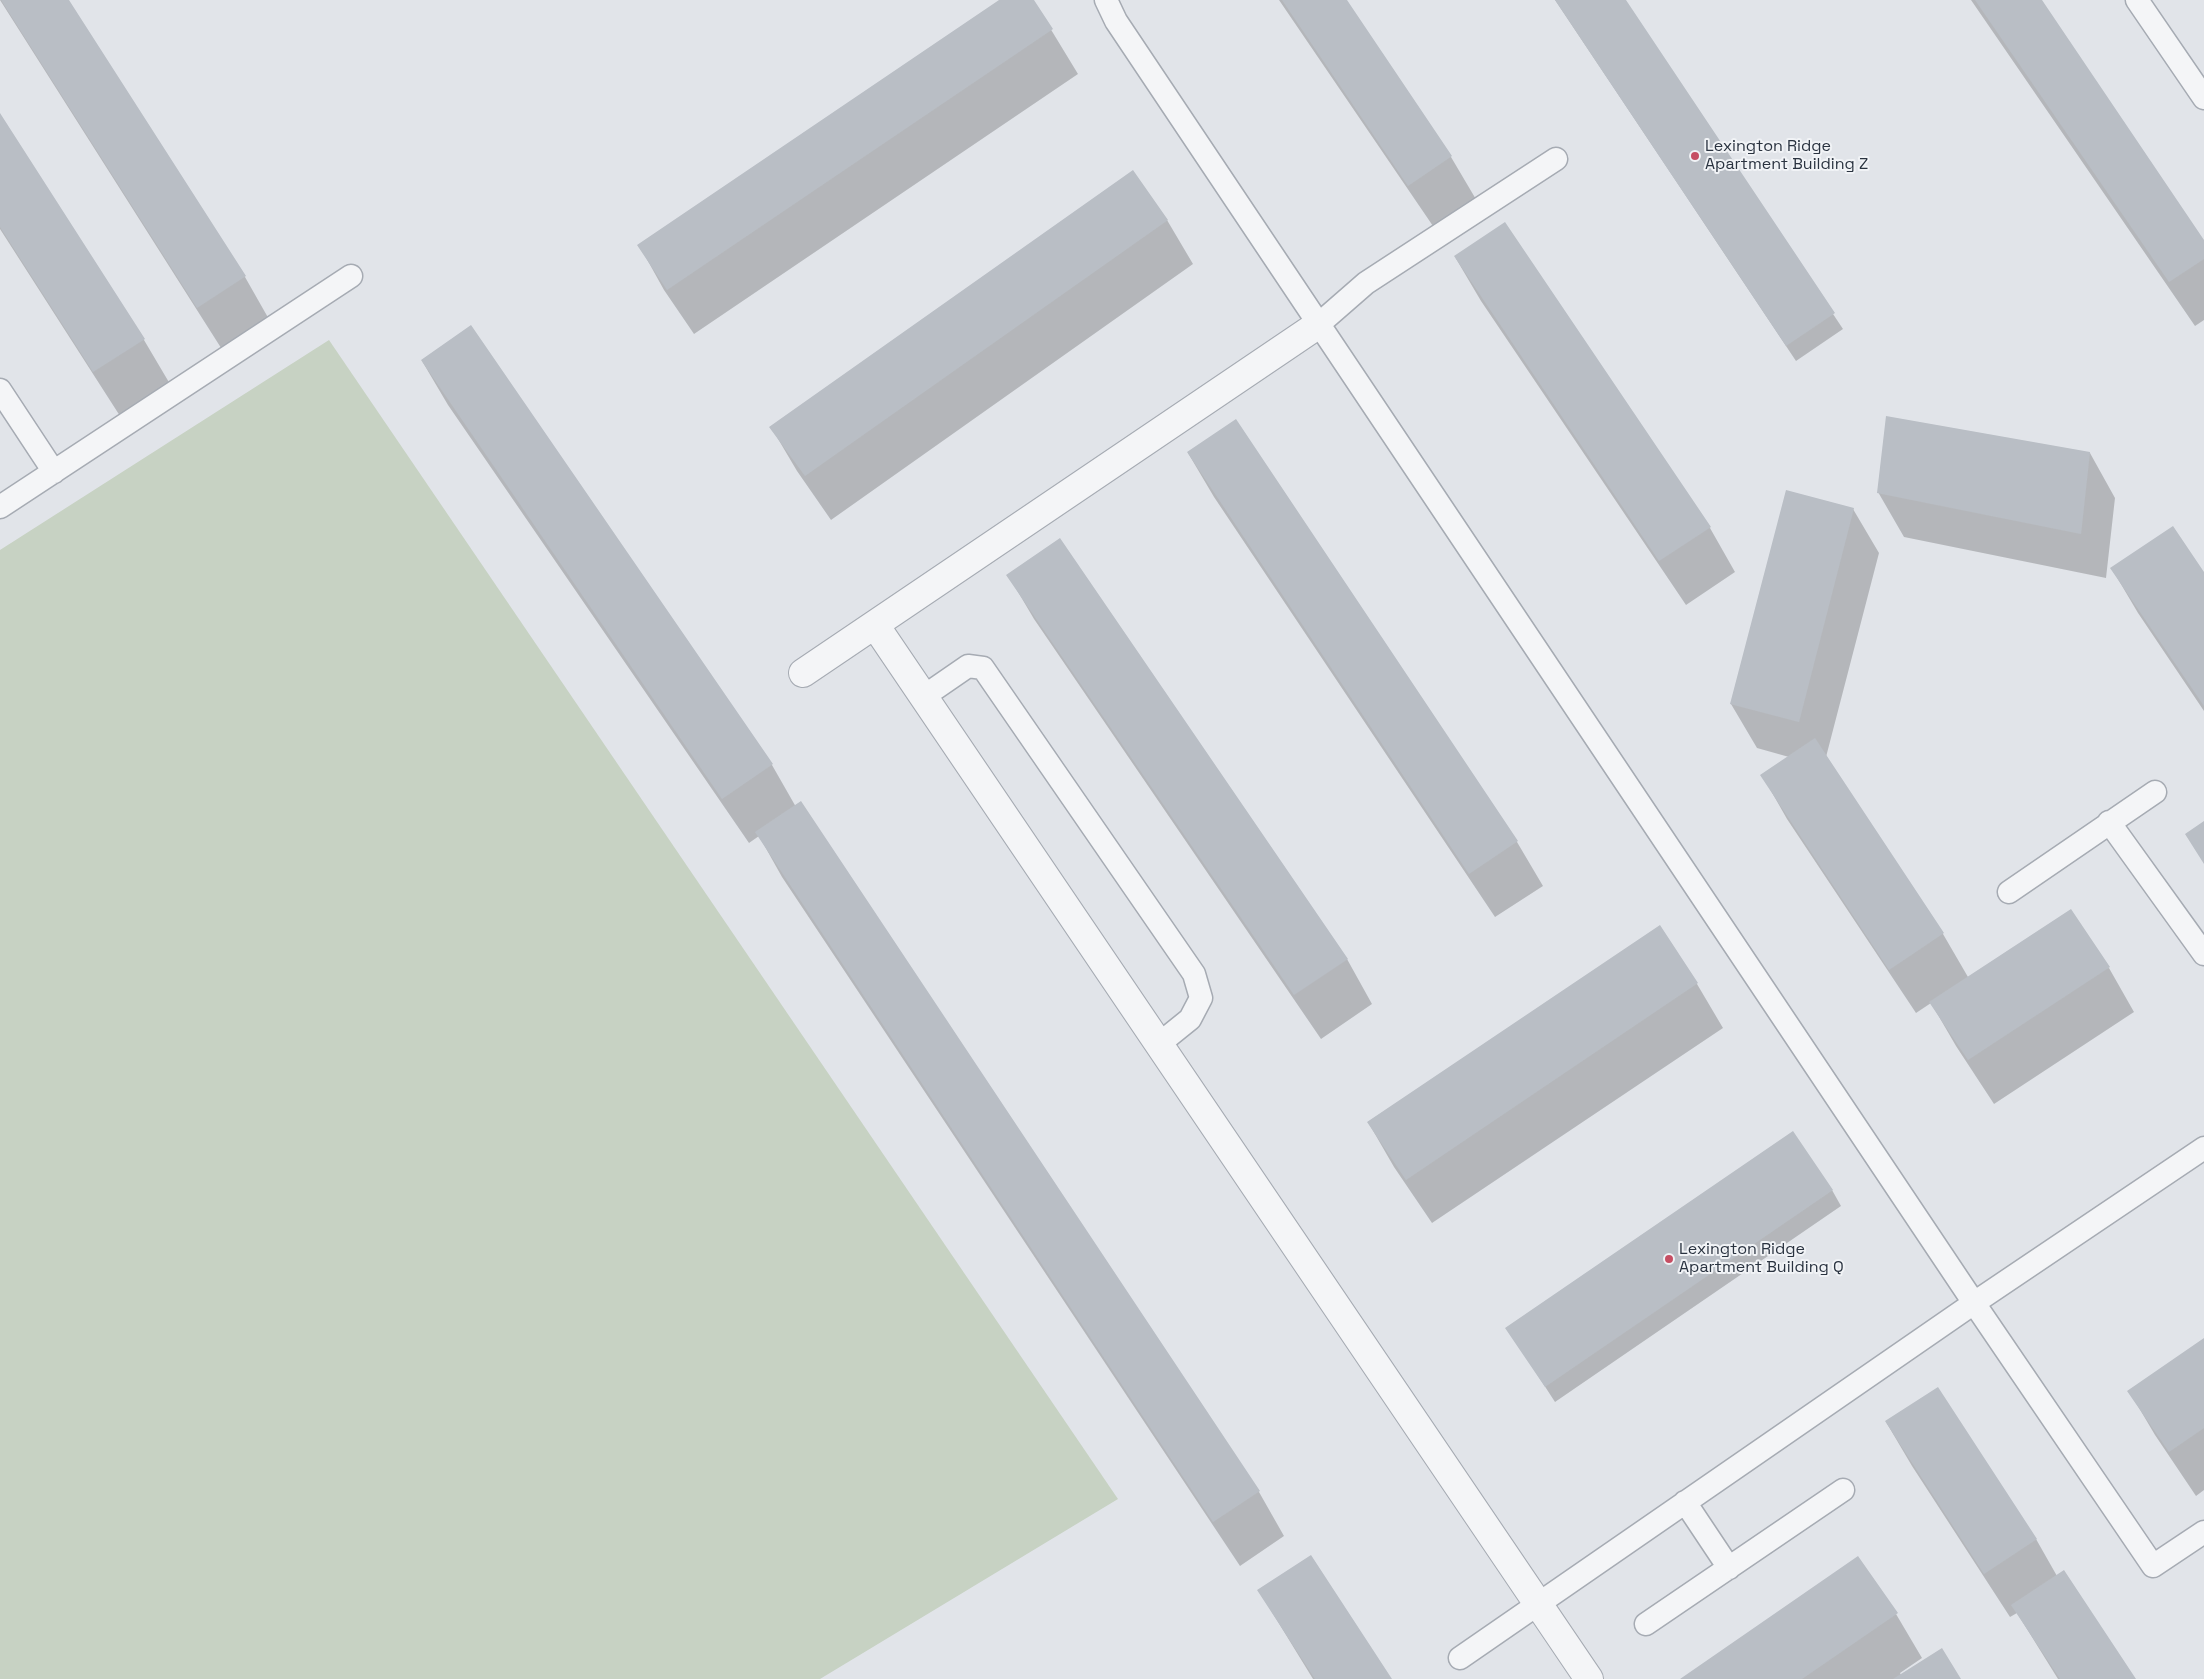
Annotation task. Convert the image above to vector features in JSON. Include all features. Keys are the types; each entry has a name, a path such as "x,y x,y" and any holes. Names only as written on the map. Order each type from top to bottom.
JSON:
{"street":[{"path":"803,673 1319,324"},
{"path":"875,625 1589,1679"}],"lane":[{"path":"1106,0 1116,21 1974,1303 2154,1566 2204,1532"},
{"path":"2137,0 2204,98"},
{"path":"1319,324 1366,283 1556,159"},
{"path":"0,507 351,276"},
{"path":"0,390 54,472"},
{"path":"924,697 968,666 983,668 1194,974 1201,998 1190,1019 1159,1044"},
{"path":"2009,892 2155,792"},
{"path":"2109,822 2204,954"},
{"path":"1460,1658 1974,1303 2204,1148"},
{"path":"1646,1624 1842,1490"},
{"path":"1685,1502 1729,1568"}],"green space":[{"path":"329,340 1118,1499 820,1679 0,1679 0,550"}],"building":[{"path":"1,0 69,0 246,276 197,308"},
{"path":"999,0 1034,0 1053,29 667,290 637,245"},
{"path":"1282,0 1347,0 1452,156 1408,186"},
{"name":"Lexington Ridge Apartment Building Z","path":"1555,0 1626,0 1835,313 1786,346"},
{"path":"1975,0 2042,0 2204,240 2204,259 2169,282"},
{"path":"0,113 145,339 93,372 0,227"},
{"path":"1133,170 1168,220 805,476 769,427"},
{"path":"1505,222 1711,527 1659,561 1454,256"},
{"path":"471,325 773,764 722,799 421,360"},
{"path":"1886,416 2090,452 2081,534 1877,493"},
{"path":"1236,419 1518,841 1469,874 1187,452"},
{"path":"1786,490 1854,508 1799,722 1730,704"},
{"path":"2173,526 2204,572 2204,706 2110,568"},
{"path":"1060,538 1348,959 1294,995 1006,575"},
{"path":"1815,738 1944,933 1889,970 1760,775"},
{"path":"801,801 1260,1491 1213,1522 755,832"},
{"path":"2204,821 2204,864 2185,834"},
{"path":"2071,909 2110,967 1968,1060 1929,1002"},
{"path":"1660,925 1698,983 1406,1180 1367,1122"},
{"name":"Lexington Ridge Apartment Building Q","path":"1793,1131 1833,1190 1545,1387 1505,1328"},
{"path":"2204,1338 2204,1428 2169,1452 2127,1391"},
{"path":"1938,1387 2037,1539 1984,1574 1885,1421"},
{"path":"1311,1555 1392,1679 1315,1679 1257,1590"},
{"path":"1858,1556 1898,1613 1802,1679 1680,1679"},
{"path":"2064,1570 2136,1679 2060,1679 2011,1605"},
{"path":"1942,1648 1961,1679 1893,1679"}],"place":[{"name":"Lexington Ridge Apartment Building Z","path":"1695,156"},
{"name":"Lexington Ridge Apartment Building Q","path":"1669,1259"}]}
